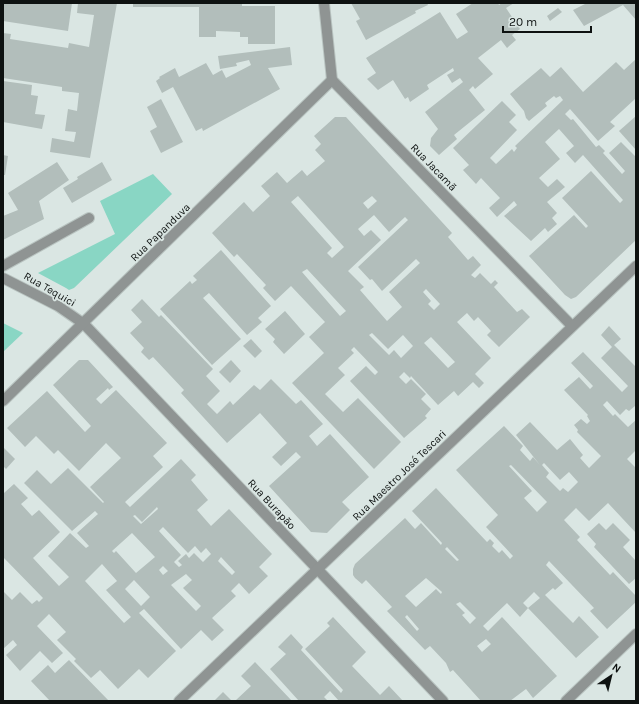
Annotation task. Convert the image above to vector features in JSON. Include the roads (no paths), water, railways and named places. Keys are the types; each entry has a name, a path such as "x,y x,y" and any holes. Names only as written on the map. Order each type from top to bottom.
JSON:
{"street":[{"path":"324,3 332,80"},
{"name":"Rua Papanduva","path":"3,401 84,324 332,80"},
{"name":"Rua Jacamã","path":"332,80 572,326"},
{"path":"3,266 89,218"},
{"name":"Rua Maestro José Tescari","path":"179,701 636,266"},
{"name":"Rua Tequici","path":"3,278 58,306 84,324"},
{"name":"Rua Burapão","path":"84,324 443,701"},
{"path":"566,701 636,634"}]}
